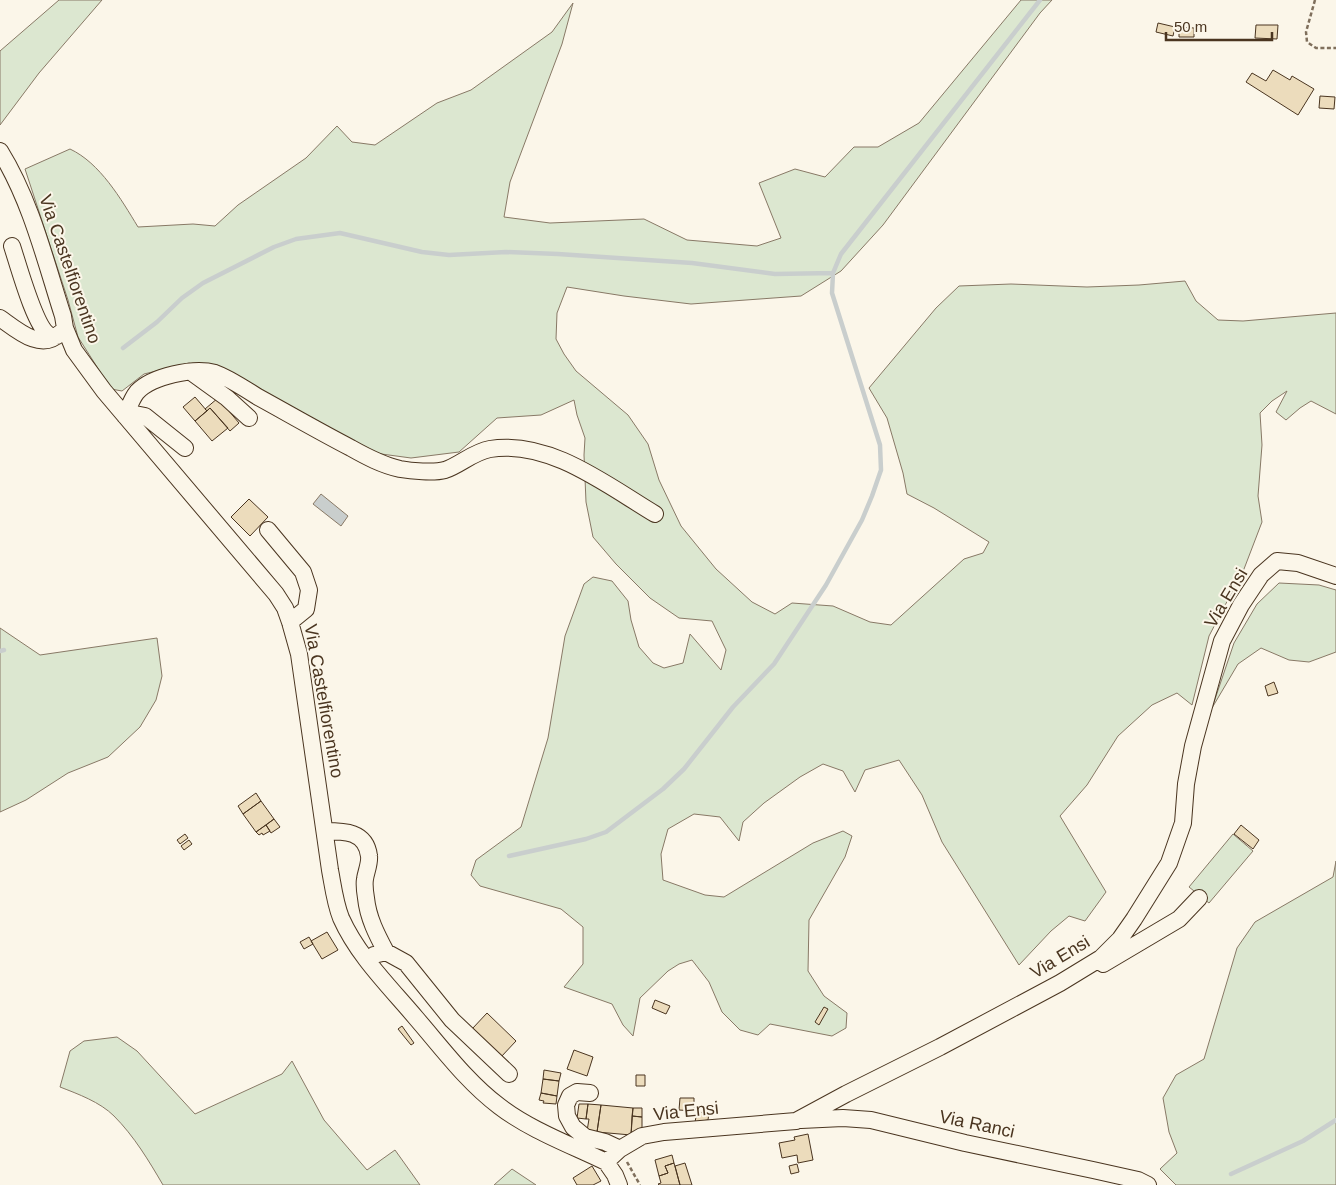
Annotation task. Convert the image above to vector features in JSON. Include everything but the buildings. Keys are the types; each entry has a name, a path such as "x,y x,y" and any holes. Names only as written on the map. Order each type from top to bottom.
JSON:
{"street":[{"name":"Via Castelfiorentino","path":"0,151 20,187 32,220 63,316 61,332 104,391 276,594 285,608 298,654 330,870 341,916 355,943 375,955 467,1077 489,1098 516,1117 606,1162"},
{"path":"12,246 34,312 44,330 49,334 61,332"},
{"path":"0,318 25,335 40,342 52,340 61,332"},
{"path":"125,416 137,392 151,382 169,375 191,372 215,373 336,441 379,462 401,469 422,471 444,470 489,449 516,448 540,453 576,467 655,514"},
{"path":"191,372 227,398 249,418"},
{"path":"125,416 135,414 146,416 185,448"},
{"path":"268,530 303,572 309,590 306,609 290,622"},
{"name":"Via Ensi","path":"606,1162 624,1155 642,1136 664,1132 796,1121 1043,992 1101,958 1120,938 1169,863 1183,823 1186,784 1192,746 1222,641 1242,605 1261,575 1277,561 1298,563 1336,576"},
{"path":"324,831 348,832 358,836 365,844 370,857 365,881 366,900 372,925 375,955 406,963 452,1020 509,1074"},
{"path":"1043,992 1051,992 1078,979 1179,919 1199,898"},
{"path":"590,1093 577,1092 570,1096 566,1105 567,1116 573,1127 584,1137 605,1142 624,1155"},
{"name":"Via Ranci","path":"796,1121 842,1118 871,1120 965,1143 1138,1180 1148,1185"},
{"path":"606,1162 619,1185"}],"path":[{"path":"1315,0 1306,32 1307,42 1316,48 1336,48"},
{"path":"624,1155 640,1185"}],"green space":[{"path":"59,0 102,0 39,73 0,125 0,51"},
{"path":"1021,0 1052,0 1040,13 883,225 841,271 801,296 691,304 567,287 557,313 556,339 576,371 628,415 648,444 659,480 681,526 716,569 752,602 775,614 792,603 833,606 870,622 891,625 964,559 983,553 989,542 934,508 907,494 887,418 869,388 936,308 959,286 1011,284 1087,287 1185,281 1196,301 1218,320 1243,321 1336,313 1336,414 1311,401 1286,420 1276,412 1287,391 1272,401 1260,413 1262,445 1258,496 1262,522 1244,569 1209,636 1192,705 1177,693 1152,705 1118,736 1087,785 1060,816 1106,892 1085,921 1069,916 1051,931 1019,965 942,842 922,795 899,760 865,770 855,792 843,771 823,764 800,777 764,803 743,822 739,841 720,817 694,814 668,829 661,854 663,880 705,895 724,897 813,843 843,831 852,836 845,857 809,920 808,971 824,996 847,1013 846,1028 832,1036 770,1024 758,1035 740,1030 722,1012 709,982 692,960 679,964 668,971 640,998 633,1036 623,1025 612,1004 564,987 583,964 583,927 561,909 480,886 471,875 476,860 521,827 548,738 565,636 584,584 593,577 612,581 628,601 631,620 639,647 653,663 664,668 683,663 690,634 721,670 726,650 712,621 679,618 650,598 616,564 593,537 586,502 585,438 574,400 541,415 497,418 459,452 411,458 374,453 232,374 189,363 144,374 122,391 111,389 78,337 68,300 25,169 70,149 81,155 100,172 138,227 193,224 215,226 238,205 306,158 337,126 352,142 375,145 437,103 471,90 552,32 573,3 562,44 510,182 504,217 550,223 644,219 687,240 757,246 781,238 759,183 795,169 825,177 854,147 878,147 919,123"},
{"path":"1279,583 1319,585 1336,590 1336,652 1309,662 1289,660 1261,648 1238,664 1212,708 1234,643 1257,604"},
{"path":"0,628 40,655 157,638 162,676 156,700 140,727 108,757 68,773 26,800 0,812"},
{"path":"1233,834 1253,851 1209,903 1189,887"},
{"path":"1336,861 1336,1185 1176,1185 1160,1169 1177,1153 1169,1132 1163,1098 1176,1075 1204,1059 1237,948 1255,922 1333,877"},
{"path":"117,1037 137,1051 195,1114 282,1074 292,1061 324,1120 367,1170 395,1150 420,1185 163,1185 135,1140 114,1116 96,1103 60,1087 70,1051 84,1041"},
{"path":"512,1169 536,1185 494,1185"}],"shaded area":[{"path":"321,494 348,516 341,526 313,504"}],"waterway":[{"path":"509,856 586,839 606,832 663,789 684,769 733,707 774,664 826,585 862,520 881,470 880,445 832,293 833,273 841,254 1040,0"},
{"path":"123,348 157,322 182,298 203,283 274,247 296,239 340,233 422,252 449,255 506,252 558,254 692,263 775,274 833,273"},
{"path":"0,651 4,650"},
{"path":"1231,1174 1303,1141 1336,1120"}]}
